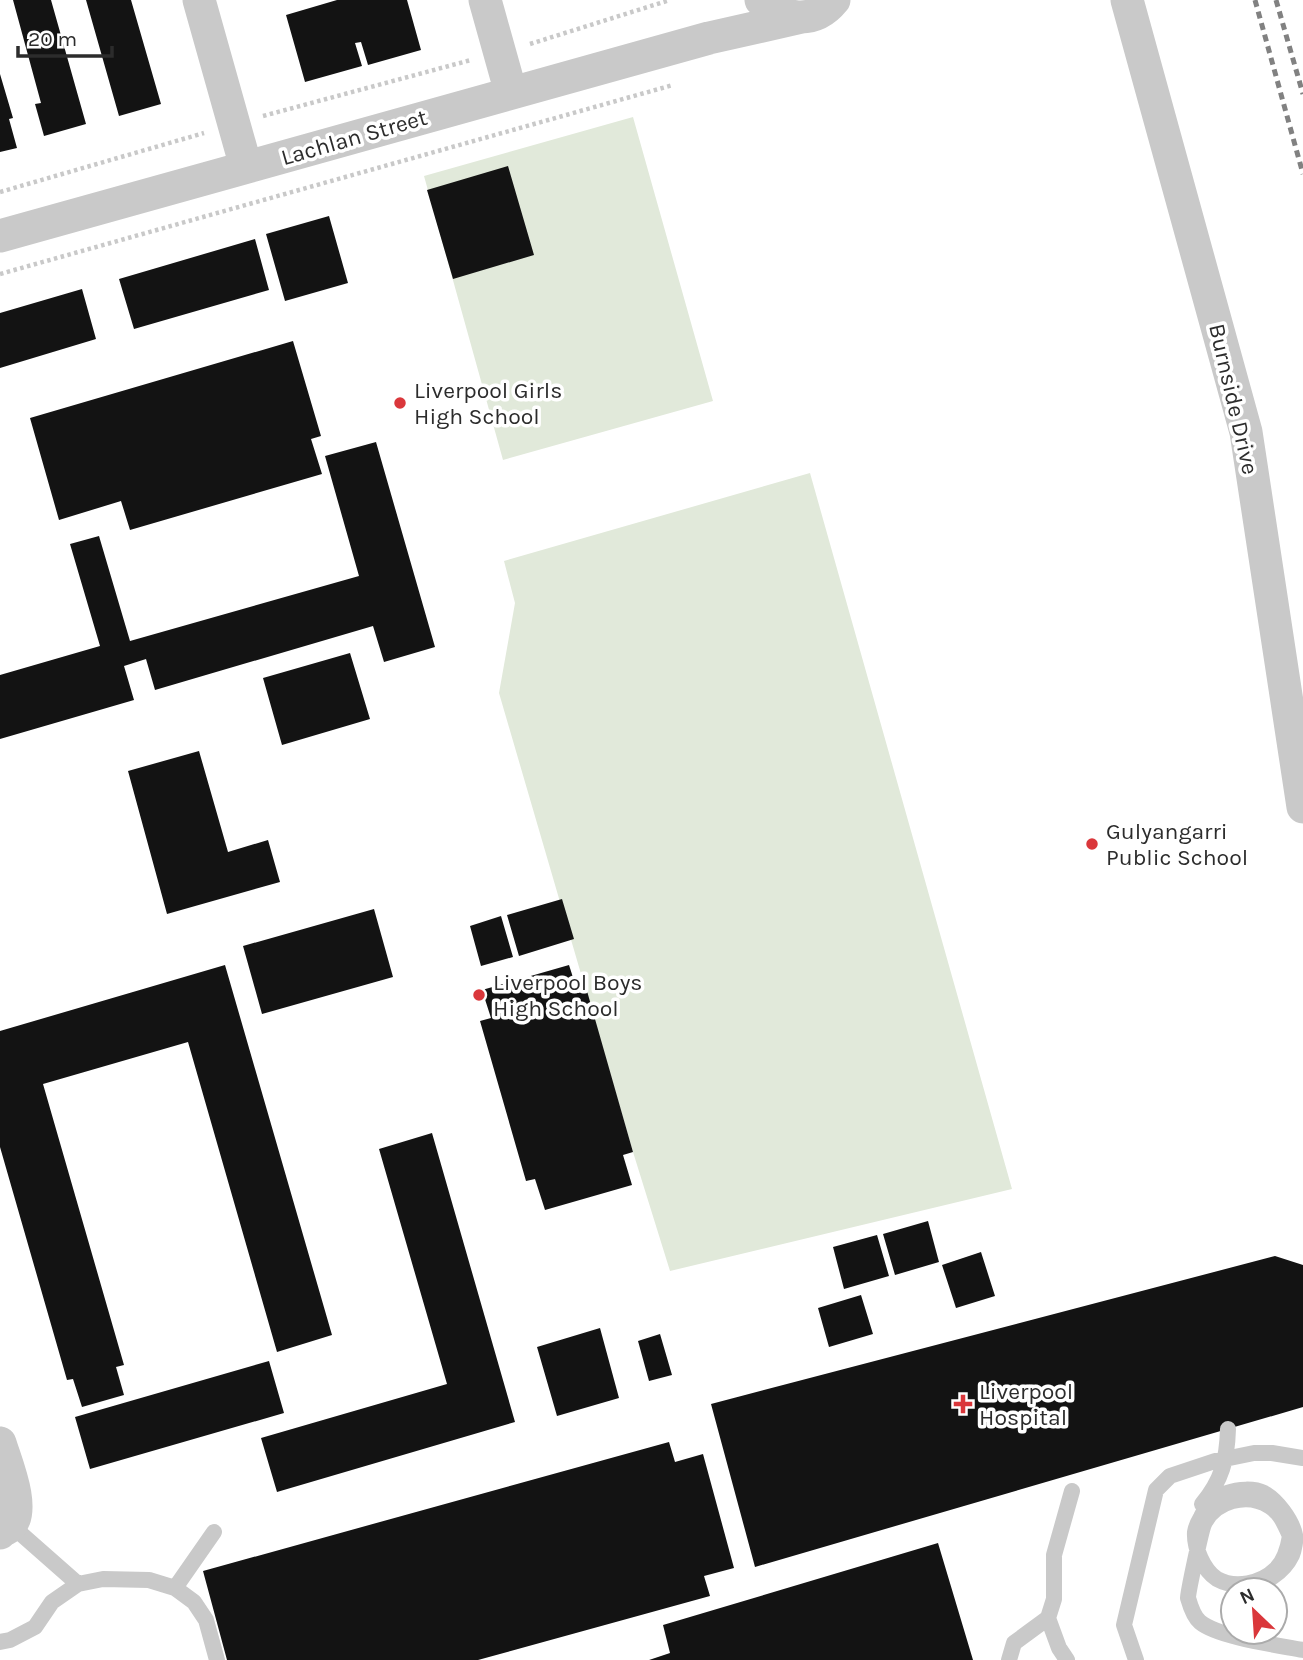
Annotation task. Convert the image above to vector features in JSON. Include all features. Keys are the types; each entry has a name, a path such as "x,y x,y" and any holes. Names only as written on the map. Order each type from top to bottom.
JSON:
{"street":[{"path":"199,0 246,167"},
{"path":"485,0 511,93"},
{"path":"709,37 743,0"},
{"path":"761,0 773,10 787,16 802,17"},
{"name":"Lachlan Street","path":"0,236 709,37 817,13 830,6 834,0"},
{"name":"Burnside Drive","path":"1127,0 1246,432 1303,807"},
{"path":"0,1443 9,1518"}],"lane":[{"path":"1219,1584 1210,1580 1190,1548 1189,1532 1193,1515 1218,1481 1225,1463 1228,1429"},
{"path":"1136,1660 1124,1625 1156,1490 1170,1476 1187,1469 1254,1453 1272,1452 1303,1458"},
{"path":"1219,1580 1208,1571 1201,1558 1195,1540 1195,1528 1213,1501 1227,1493 1243,1489 1263,1492 1275,1502 1287,1517 1296,1536 1292,1555 1281,1571 1274,1576"},
{"path":"1009,1660 1014,1643 1048,1618 1054,1600 1054,1555 1072,1491"},
{"path":"1219,1632 1199,1621 1188,1595 1204,1525 1214,1511 1230,1501 1248,1498 1268,1505 1282,1518 1290,1536 1286,1554 1276,1569 1266,1576"},
{"path":"9,1518 78,1584"},
{"path":"175,1588 214,1532"},
{"path":"0,1642 10,1640 35,1627 52,1602 78,1584 103,1579 149,1580 175,1588 194,1602 206,1620 217,1660"},
{"path":"1048,1618 1063,1654 1073,1660"},
{"path":"1283,1646 1303,1650"}],"path":[{"name":"Lachlan Street","path":"0,192 234,124 531,44 670,0"},
{"path":"0,274 673,85"}],"green space":[{"path":"633,117 713,401 503,460 424,176"},
{"path":"810,473 1012,1189 670,1271 499,693 515,603 504,561"}],"building":[{"path":"13,0 51,0 86,124 44,136 35,104 41,103"},
{"path":"86,0 131,0 161,104 119,116"},
{"path":"337,0 407,0 421,50 368,65 361,42 355,43 362,66 305,82 286,15"},
{"path":"0,74 13,118 9,119 17,148 0,152"},
{"path":"508,166 534,255 453,279 427,190"},
{"path":"329,216 348,283 285,301 266,234"},
{"path":"255,239 269,290 134,329 119,279"},
{"path":"82,289 96,339 0,368 0,313"},
{"path":"293,341 321,436 311,439 322,474 130,530 121,501 59,520 30,418"},
{"path":"376,442 435,647 384,662 373,626 155,690 146,659 124,666 134,700 0,739 0,675 100,646 70,544 99,536 130,641 359,576 325,456"},
{"path":"350,653 370,719 282,745 263,678"},
{"path":"199,751 228,852 268,840 280,882 167,914 128,771"},
{"path":"562,899 574,939 519,956 507,915"},
{"path":"374,909 393,977 262,1014 243,946"},
{"path":"501,916 513,957 481,966 470,926"},
{"path":"225,965 332,1335 277,1352 188,1042 43,1084 124,1365 116,1367 124,1395 82,1407 73,1379 67,1380 0,1147 0,1031"},
{"path":"569,965 578,993 587,991 633,1152 623,1155 632,1185 545,1210 535,1179 526,1181 480,1021 491,1018 482,990"},
{"path":"432,1133 515,1422 277,1492 261,1438 447,1384 379,1149"},
{"path":"928,1221 939,1262 895,1275 883,1234"},
{"path":"877,1235 889,1276 844,1289 833,1247"},
{"path":"981,1252 995,1296 956,1308 942,1265"},
{"path":"1275,1256 1303,1265 1303,1407 755,1567 711,1404"},
{"path":"861,1295 873,1334 829,1347 818,1308"},
{"path":"600,1328 619,1398 557,1416 537,1347"},
{"path":"660,1334 672,1375 649,1381 638,1341"},
{"path":"269,1361 284,1413 90,1469 75,1417"},
{"path":"669,1442 675,1462 703,1454 734,1568 704,1576 710,1596 478,1660 227,1660 203,1571"},
{"path":"938,1543 973,1660 649,1660 670,1653 663,1625"}],"railway":[{"path":"1255,0 1303,174"},
{"path":"1276,0 1303,94"}],"place":[{"name":"Liverpool Girls High School","path":"400,403"},
{"name":"Gulyangarri Public School","path":"1092,844"},
{"name":"Liverpool Boys High School","path":"479,995"},
{"name":"Liverpool Hospital","path":"963,1404"}]}
